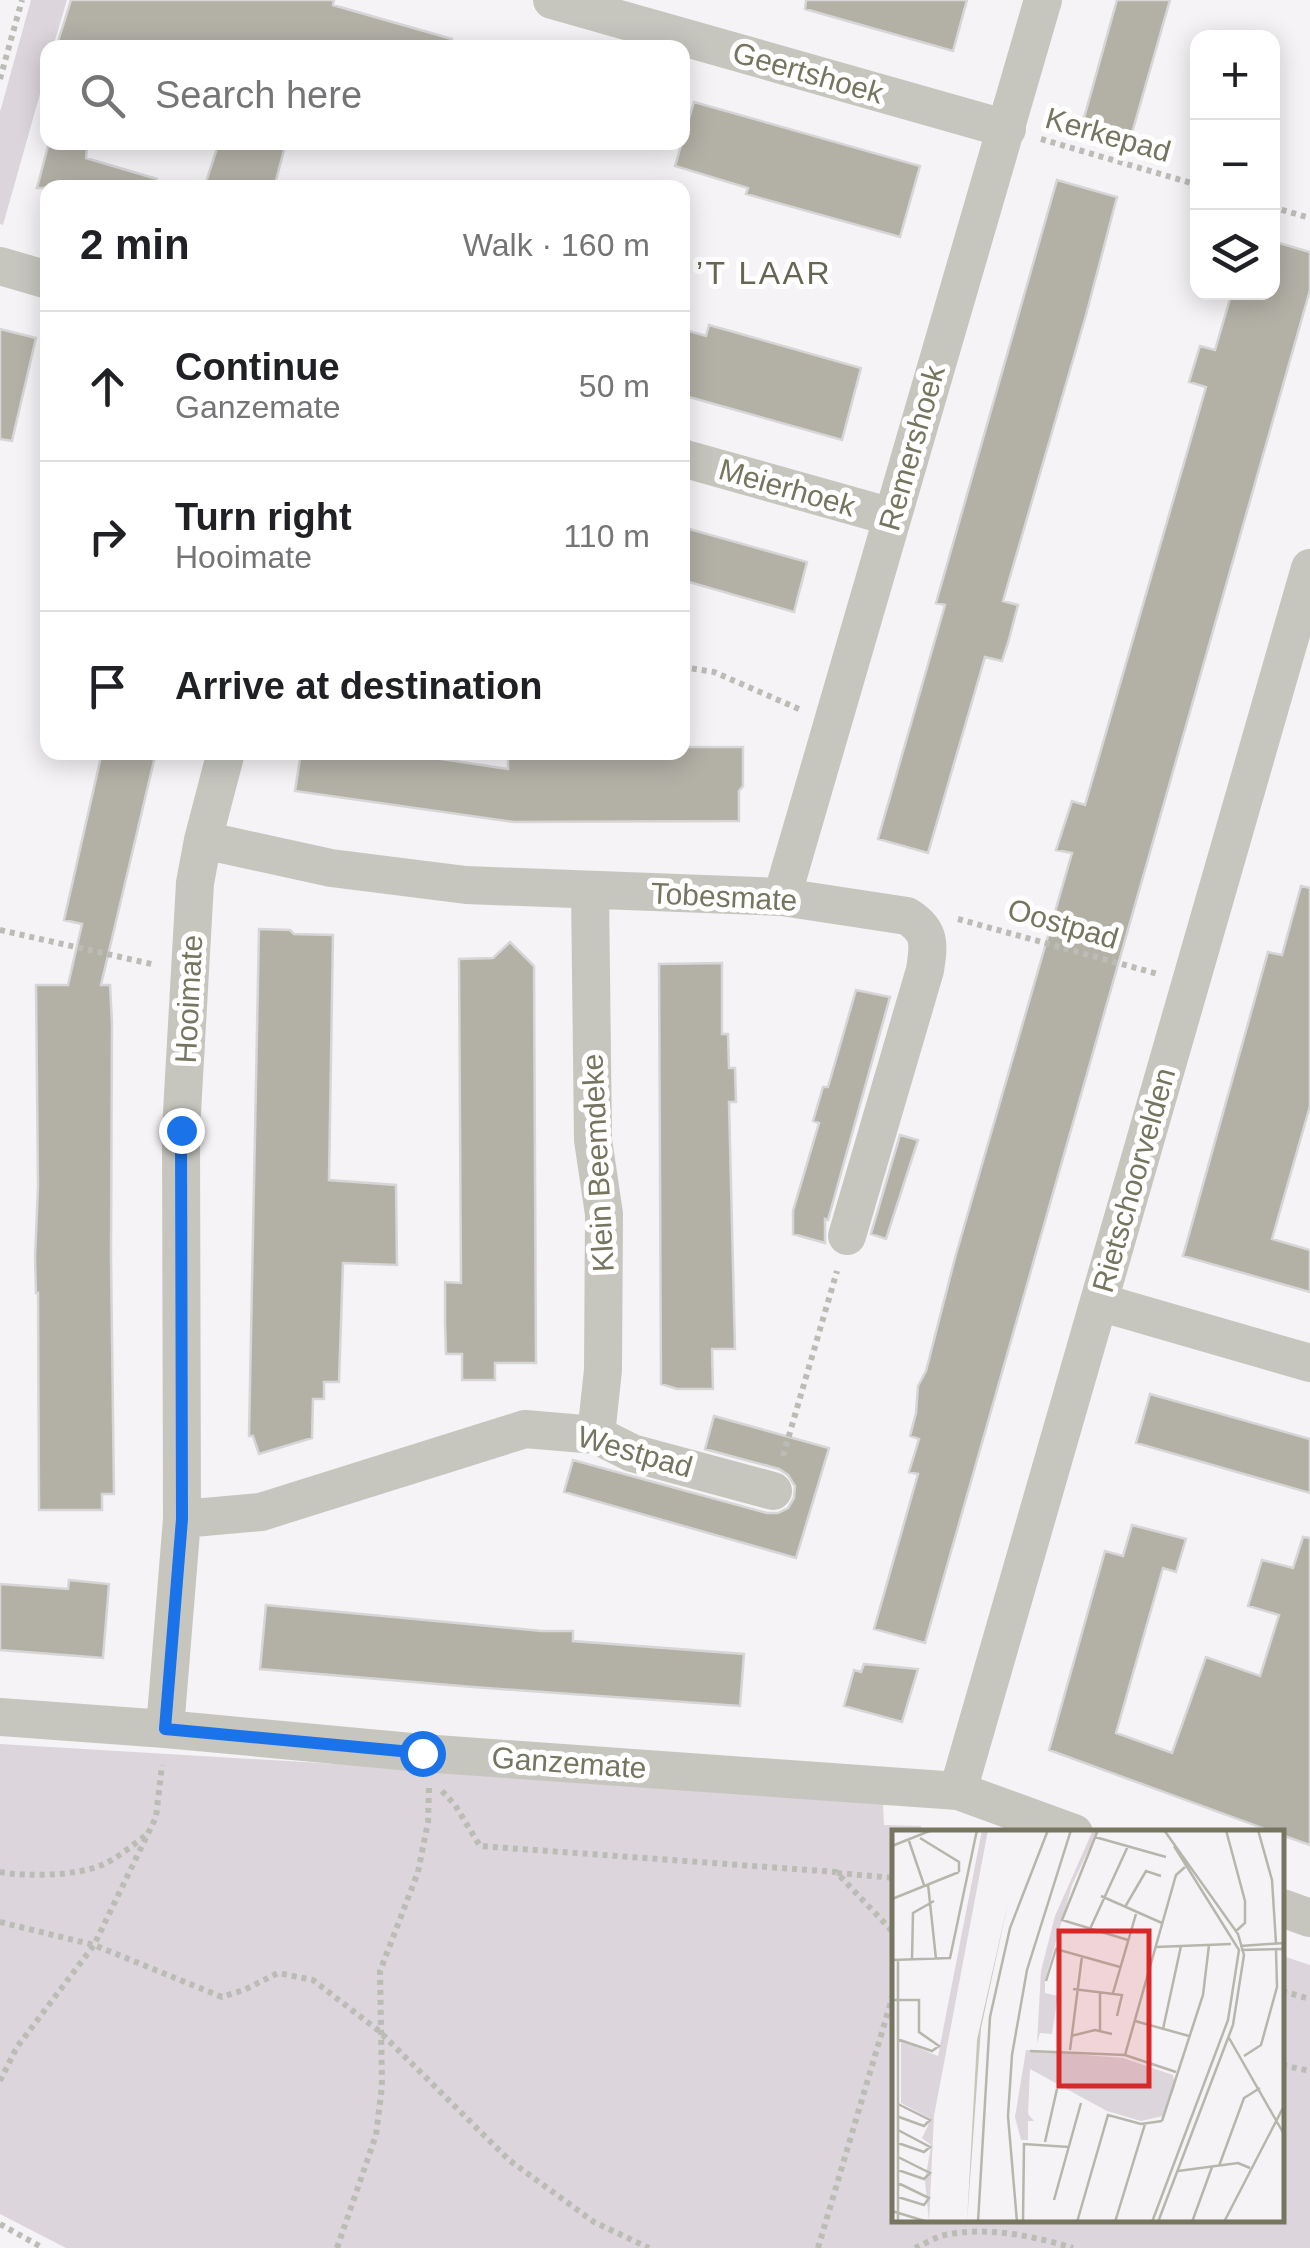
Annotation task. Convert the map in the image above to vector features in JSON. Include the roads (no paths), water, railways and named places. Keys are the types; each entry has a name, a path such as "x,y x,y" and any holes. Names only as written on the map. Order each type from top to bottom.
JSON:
{"street":[{"name":"Geertshoek","path":"552,0 1006,129"},
{"name":"Remershoek","path":"782,897 1043,0"},
{"path":"0,266 40,278"},
{"name":"Meierhoek","path":"690,460 892,517"},
{"name":"Rietschoorvelden","path":"958,1792 1310,568"},
{"name":"Hooimate","path":"165,1729 182,1519 181,1130 195,883 224,760"},
{"name":"Tobesmate","path":"203,840 331,868 466,884 782,897 907,916 920,924 926,935 926,970 847,1236"},
{"name":"Klein Beemdeke","path":"590,890 593,1140 604,1214 603,1370 596,1435"},
{"path":"1099,1302 1310,1362"},
{"name":"Westpad","path":"182,1519 262,1512 525,1429 596,1435 632,1452 773,1490"},
{"name":"Ganzemate","path":"0,1717 958,1792 1066,1830"},
{"path":"1285,1909 1310,1918"}],"district":[{"name":"’T LAAR","path":"764,273"}]}
